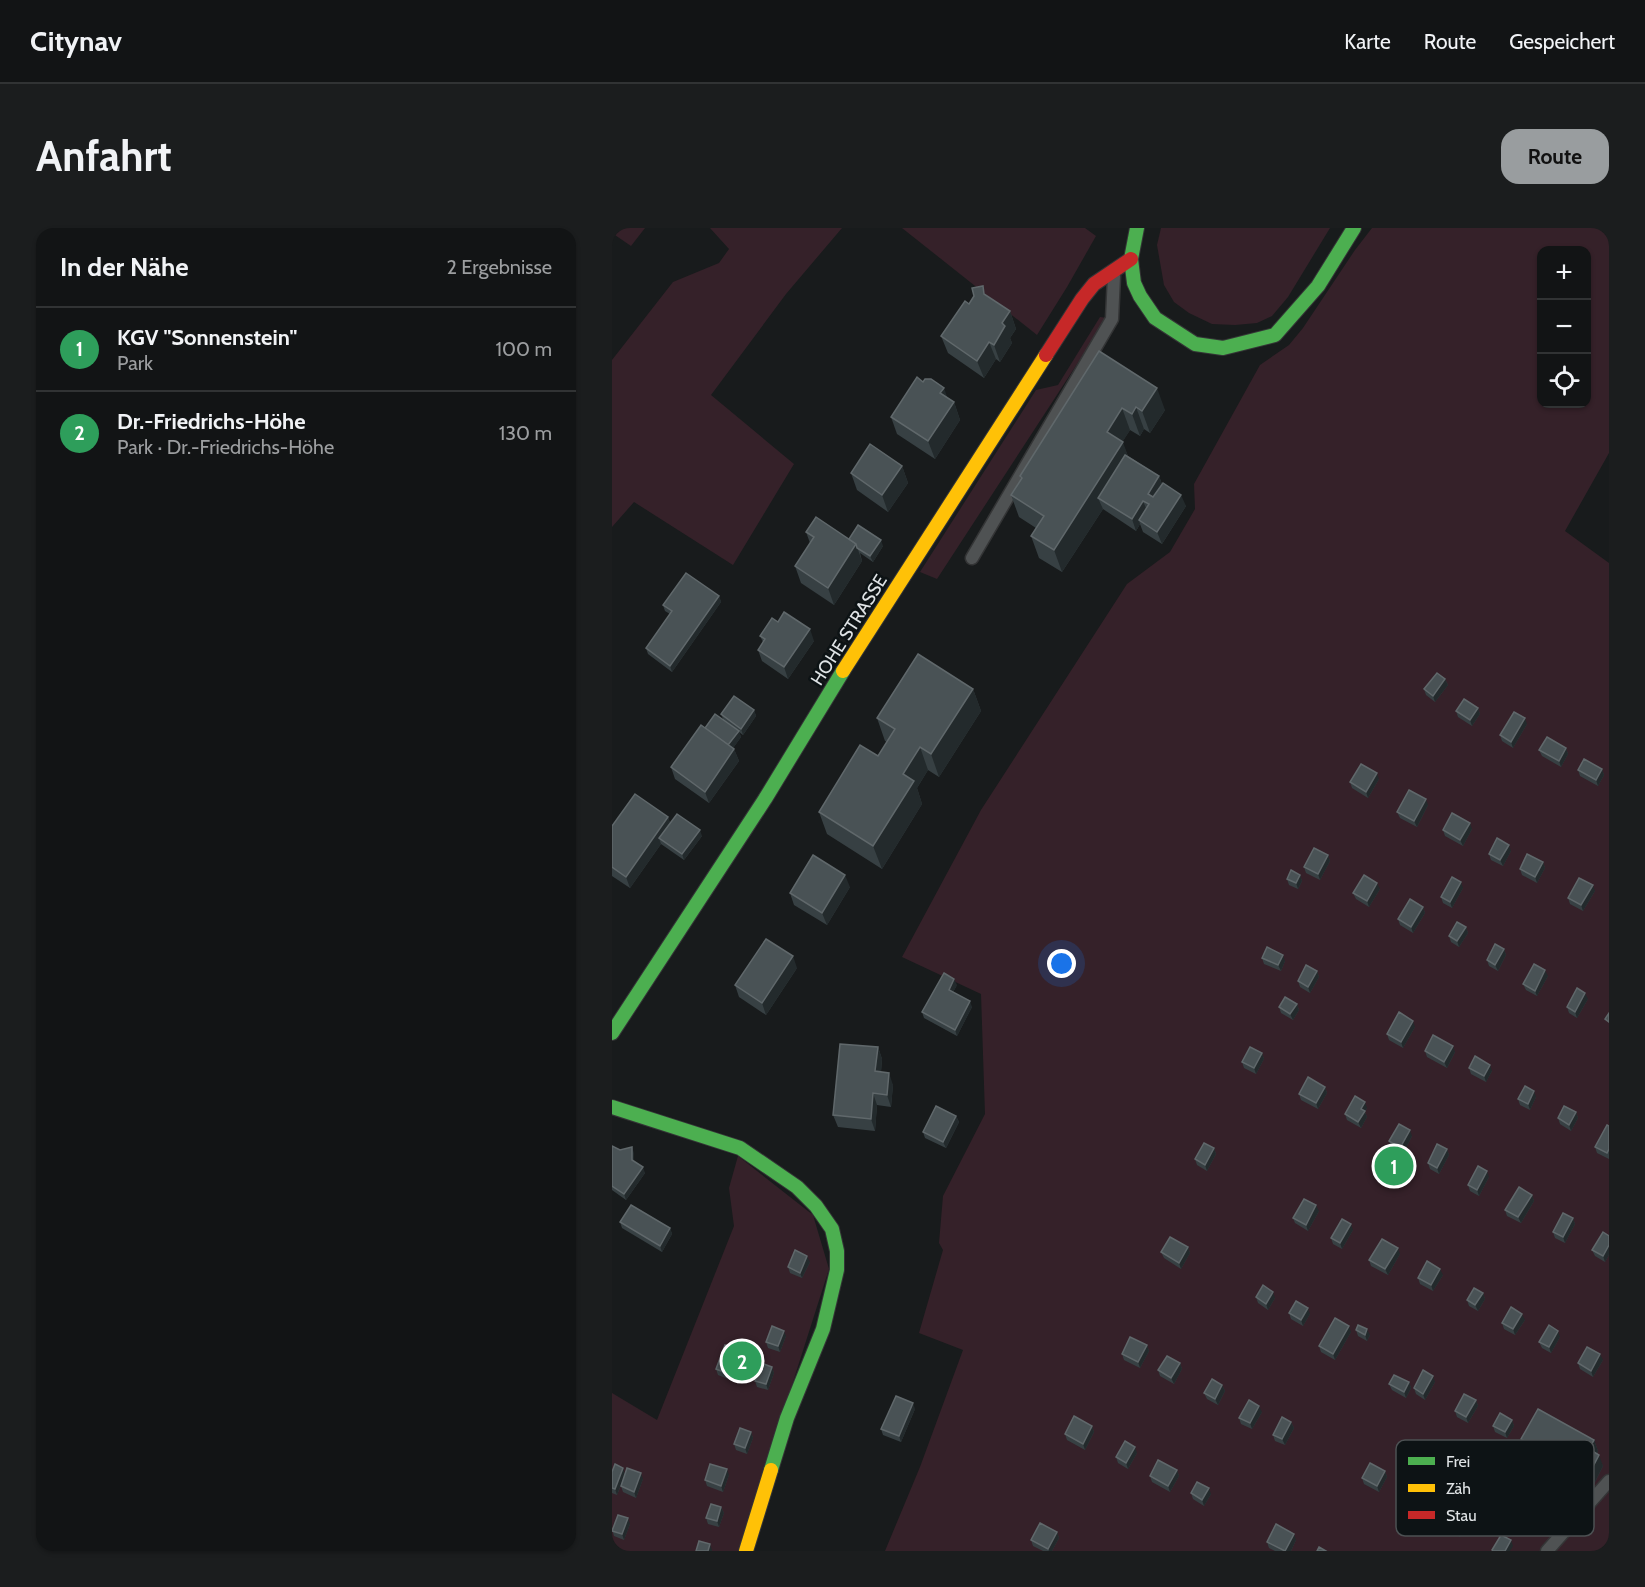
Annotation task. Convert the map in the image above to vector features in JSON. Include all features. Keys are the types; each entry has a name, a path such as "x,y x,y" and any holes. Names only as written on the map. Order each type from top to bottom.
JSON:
{"street":[{"path":"1137,228 1131,259 1134,283 1155,318 1195,344 1223,348 1275,335 1318,286 1354,228"},
{"name":"HOHE STRASSE","path":"612,1033 765,799 834,686 1082,298 1094,284 1114,268 1131,259"},
{"path":"612,1107 740,1148 797,1186 816,1206 832,1229 837,1251 837,1270 823,1329 787,1418 746,1551"}],"lane":[{"path":"972,558 1112,319 1114,268"},
{"path":"1594,1498 1609,1481"},
{"path":"1547,1551 1560,1536"}],"shaded area":[{"path":"612,228 645,228 631,246 612,233"},
{"path":"710,228 842,228 786,294 711,395 794,464 733,565 634,502 612,527 612,360 673,282 719,263 729,249"},
{"path":"902,228 1085,228 1096,236 1037,335"},
{"path":"1161,228 1330,228 1288,297 1272,316 1257,323 1235,325 1212,324 1189,313 1174,302 1164,285 1157,245"},
{"path":"1372,228 1609,228 1609,453 1565,531 1609,563 1609,1544 1603,1551 885,1551 920,1467 963,1350 919,1333 943,1250 939,1243 943,1196 985,1114 981,994 902,957 981,810 1127,584 1170,552 1195,509 1194,484 1260,365 1289,345"},
{"path":"1100,317 1107,318 937,579 920,572 1036,390 1058,385"},
{"path":"738,1156 813,1215 829,1269 739,1551 612,1551 612,1393 657,1420 734,1226 729,1188"}],"building":[{"path":"983,286 984,294 1010,311 1002,323 1005,326 994,345 989,342 977,361 941,336 965,301 969,304 974,296 972,288"},
{"path":"1099,351 1157,388 1142,411 1136,407 1132,414 1122,408 1107,432 1123,442 1054,550 1031,536 1044,516 1011,495 1022,478 1020,476"},
{"path":"917,377 923,382 925,379 931,379 944,388 940,393 954,402 928,441 891,417"},
{"path":"870,444 902,466 882,495 851,473"},
{"path":"1125,455 1159,476 1148,494 1153,497 1163,483 1181,495 1157,532 1139,520 1149,504 1143,501 1132,519 1098,498"},
{"path":"816,517 856,544 828,588 795,566 814,537 806,532"},
{"path":"858,525 881,540 870,556 857,548 856,544 849,539"},
{"path":"686,573 719,596 670,666 646,648 672,611 663,605"},
{"path":"784,612 810,629 784,667 758,650 765,639 760,636 772,618 778,622"},
{"path":"918,654 973,689 931,754 920,747 903,774 914,781 873,846 819,812 860,745 878,756 895,729 877,718"},
{"path":"1437,673 1445,679 1433,696 1424,689"},
{"path":"734,696 754,710 741,729 721,714"},
{"path":"1464,699 1478,708 1470,720 1456,711"},
{"path":"1514,712 1525,718 1511,742 1500,735"},
{"path":"715,714 739,731 728,745 705,728"},
{"path":"701,725 734,749 705,792 671,767"},
{"path":"1547,737 1566,748 1559,761 1539,750"},
{"path":"1584,759 1602,769 1596,780 1578,770"},
{"path":"1361,764 1377,773 1366,792 1350,782"},
{"path":"1409,790 1426,799 1414,821 1397,812"},
{"path":"635,794 668,817 626,877 612,867 612,826"},
{"path":"1452,813 1470,823 1460,840 1443,830"},
{"path":"677,814 700,830 682,854 659,838"},
{"path":"1497,838 1509,845 1500,860 1489,854"},
{"path":"1314,848 1328,855 1318,874 1304,867"},
{"path":"1527,854 1543,862 1535,877 1520,869"},
{"path":"813,855 845,875 822,913 790,893"},
{"path":"1291,870 1300,875 1296,883 1287,879"},
{"path":"1364,875 1377,883 1367,901 1353,893"},
{"path":"1452,877 1461,882 1450,902 1441,897"},
{"path":"1579,878 1593,885 1581,905 1568,898"},
{"path":"1410,899 1423,907 1411,927 1398,919"},
{"path":"1457,922 1466,927 1457,941 1449,936"},
{"path":"766,939 793,956 762,1003 735,985"},
{"path":"1495,944 1504,949 1495,965 1487,960"},
{"path":"1267,947 1283,955 1278,965 1262,958"},
{"path":"1534,964 1545,970 1535,991 1523,984"},
{"path":"1306,965 1317,971 1308,987 1298,981"},
{"path":"944,973 954,979 949,990 970,1001 955,1030 922,1012"},
{"path":"1577,988 1585,993 1575,1012 1567,1007"},
{"path":"1285,997 1297,1004 1290,1014 1279,1007"},
{"path":"1399,1012 1413,1021 1401,1042 1387,1034"},
{"path":"1433,1035 1453,1046 1444,1062 1425,1051"},
{"path":"840,1044 878,1047 875,1071 889,1073 887,1095 873,1093 871,1119 833,1115"},
{"path":"1250,1047 1262,1053 1254,1068 1242,1062"},
{"path":"1475,1056 1490,1065 1484,1076 1469,1068"},
{"path":"1308,1077 1325,1087 1316,1103 1299,1094"},
{"path":"1525,1086 1534,1091 1528,1104 1518,1099"},
{"path":"1355,1096 1365,1102 1361,1109 1365,1111 1358,1122 1345,1114"},
{"path":"936,1106 956,1116 943,1142 923,1132"},
{"path":"1564,1106 1576,1112 1569,1125 1558,1118"},
{"path":"1399,1124 1410,1130 1400,1148 1389,1141"},
{"path":"1607,1125 1609,1126 1609,1149 1607,1153 1595,1147"},
{"path":"1204,1143 1214,1148 1205,1165 1195,1159"},
{"path":"1437,1144 1447,1149 1437,1168 1428,1163"},
{"path":"612,1146 620,1150 632,1147 632,1160 643,1167 624,1194 612,1186"},
{"path":"1478,1166 1487,1171 1477,1190 1468,1185"},
{"path":"1519,1187 1532,1195 1518,1217 1505,1210"},
{"path":"1304,1199 1316,1205 1306,1225 1293,1218"},
{"path":"631,1205 670,1228 660,1246 620,1222"},
{"path":"1563,1213 1573,1218 1563,1237 1553,1232"},
{"path":"1342,1219 1351,1224 1340,1243 1331,1238"},
{"path":"1603,1232 1609,1236 1609,1245 1603,1256 1592,1250"},
{"path":"1170,1237 1188,1247 1179,1263 1161,1252"},
{"path":"1382,1239 1398,1248 1385,1269 1369,1260"},
{"path":"795,1250 807,1256 800,1273 788,1267"},
{"path":"1427,1261 1440,1269 1431,1285 1418,1278"},
{"path":"1263,1285 1273,1292 1266,1304 1256,1297"},
{"path":"1474,1288 1483,1293 1475,1305 1467,1300"},
{"path":"1296,1301 1308,1308 1301,1320 1289,1313"},
{"path":"1511,1307 1522,1314 1513,1329 1502,1323"},
{"path":"1335,1318 1349,1326 1333,1354 1319,1346"},
{"path":"1358,1325 1367,1329 1365,1335 1356,1330"},
{"path":"1549,1325 1558,1331 1549,1347 1539,1342"},
{"path":"772,1326 784,1331 778,1346 766,1342"},
{"path":"1130,1337 1147,1345 1138,1362 1122,1354"},
{"path":"725,1345 740,1351 731,1375 716,1369"},
{"path":"1587,1347 1600,1354 1591,1371 1578,1363"},
{"path":"1167,1356 1180,1363 1171,1378 1158,1370"},
{"path":"761,1363 772,1367 766,1384 755,1381"},
{"path":"1423,1370 1433,1376 1423,1394 1414,1388"},
{"path":"1394,1375 1409,1382 1404,1392 1389,1384"},
{"path":"1212,1379 1222,1385 1215,1399 1204,1393"},
{"path":"1464,1394 1476,1400 1466,1417 1455,1411"},
{"path":"896,1396 913,1403 899,1436 881,1429"},
{"path":"1249,1400 1259,1406 1250,1423 1239,1418"},
{"path":"1538,1409 1594,1440 1523,1440 1521,1439"},
{"path":"1500,1413 1512,1420 1505,1432 1493,1426"},
{"path":"1074,1416 1092,1426 1083,1444 1065,1434"},
{"path":"1282,1417 1291,1422 1282,1439 1273,1435"},
{"path":"740,1428 751,1432 745,1448 734,1444"},
{"path":"1125,1441 1135,1447 1126,1463 1116,1457"},
{"path":"1594,1452 1599,1455 1594,1465"},
{"path":"1158,1460 1177,1470 1168,1486 1150,1476"},
{"path":"1370,1463 1385,1471 1377,1486 1362,1478"},
{"path":"615,1464 623,1468 615,1489 612,1488 612,1472"},
{"path":"710,1464 727,1469 721,1486 705,1480"},
{"path":"627,1468 641,1473 634,1492 621,1486"},
{"path":"1197,1482 1209,1488 1202,1500 1191,1493"},
{"path":"711,1504 721,1507 717,1521 706,1518"},
{"path":"618,1515 628,1518 622,1534 612,1531"},
{"path":"1040,1523 1057,1532 1048,1549 1031,1540"},
{"path":"1276,1524 1294,1534 1285,1551 1267,1542"},
{"path":"1500,1536 1511,1540 1505,1551 1492,1550"},
{"path":"699,1541 710,1544 708,1551 696,1551"}],"traffic: fast":[{"path":"1137,228 1131,259 1134,283 1155,318 1195,344 1223,348 1275,335 1318,286 1354,228"},
{"path":"612,1033 765,799 843,671"},
{"path":"612,1107 740,1148 797,1187 816,1206 832,1229 837,1251 837,1270 823,1329 787,1418 771,1470"}],"traffic: slow":[{"path":"843,671 1046,355"},
{"path":"746,1551 771,1470"}],"traffic: jam":[{"path":"1046,355 1094,284 1131,259"}],"place":[{"name":"KGV \"Sonnenstein\"","path":"1394,1166"},
{"name":"Dr.-Friedrichs-Höhe","path":"742,1361"}]}
